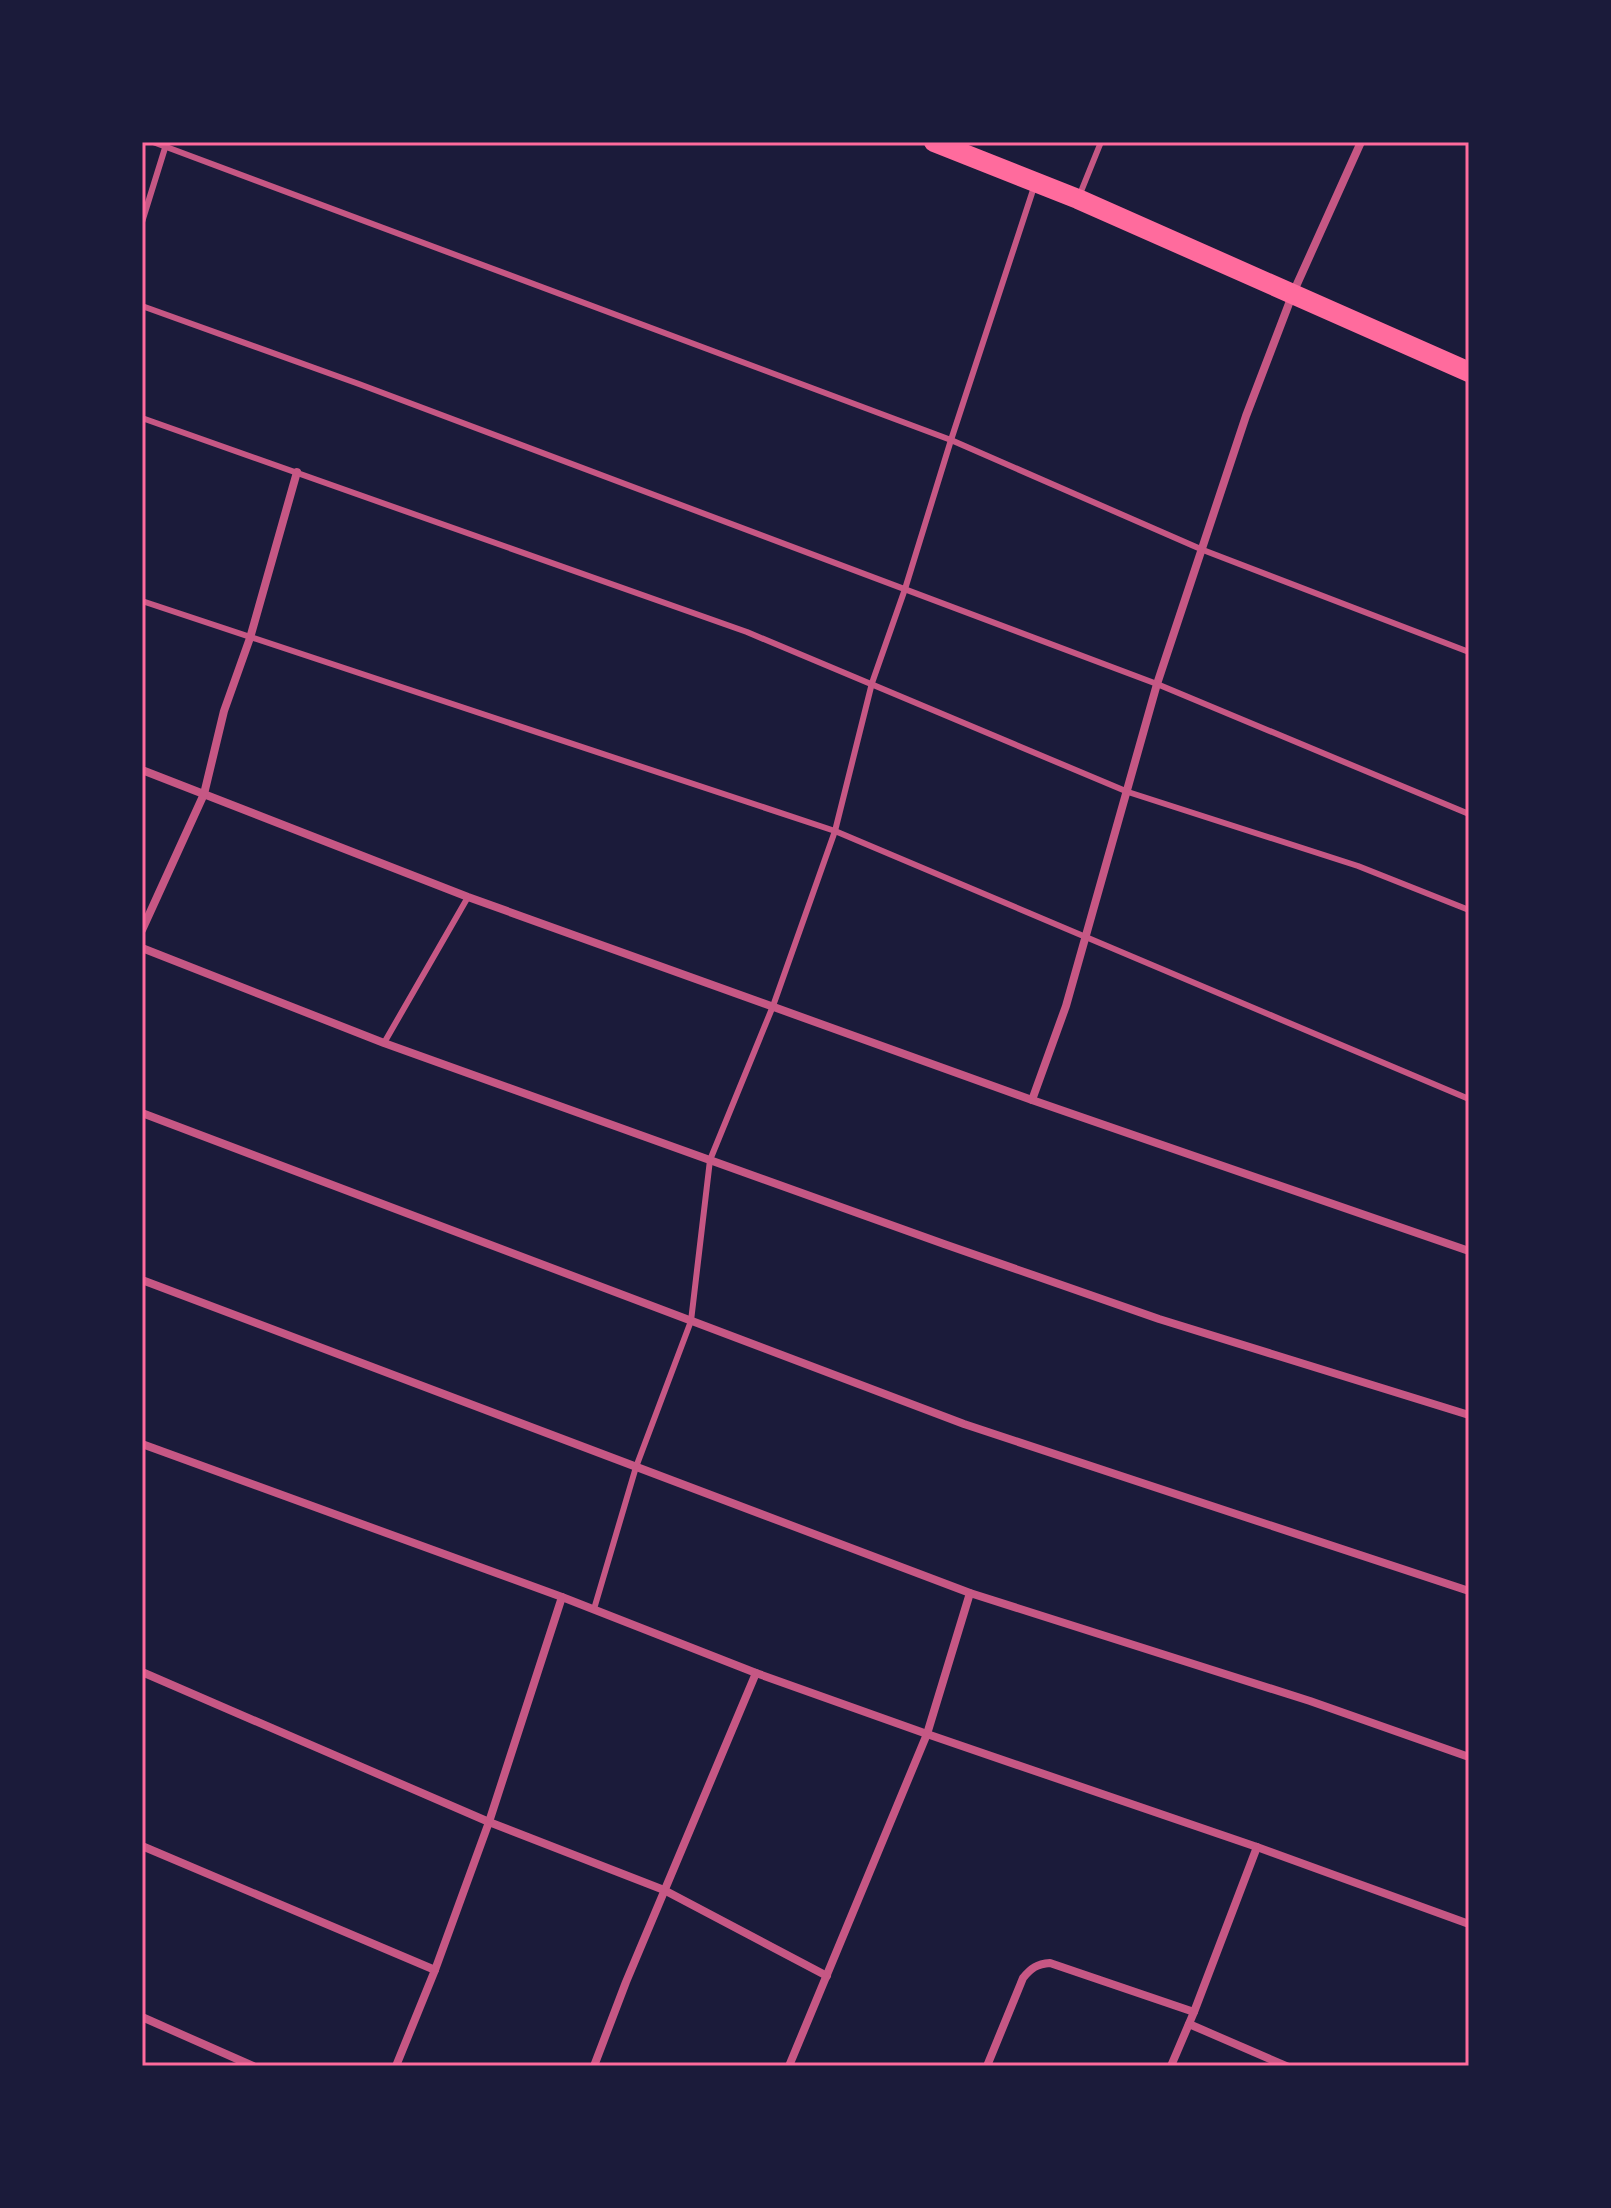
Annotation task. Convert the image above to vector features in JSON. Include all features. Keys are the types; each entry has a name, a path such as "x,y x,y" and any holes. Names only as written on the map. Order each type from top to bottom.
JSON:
{"main road":[{"path":"934,142 1078,199 1469,372"}],"street":[{"path":"1032,1100 1066,1006 1157,684 1246,416 1293,293 1361,142"},
{"path":"142,930 204,794 224,711 250,638 297,472"},
{"path":"142,770 468,897 1032,1100 1469,1251"},
{"path":"142,948 384,1043 1159,1319 1469,1415"},
{"path":"142,1113 964,1424 1469,1591"},
{"path":"142,1280 970,1593 1310,1701 1469,1757"},
{"path":"142,1444 562,1597 756,1673 1469,1924"},
{"path":"789,2066 927,1734 970,1593"},
{"path":"396,2066 489,1822 562,1597"},
{"path":"142,1672 489,1822 664,1890 827,1976"},
{"path":"594,2066 756,1673"},
{"path":"142,1846 435,1970"},
{"path":"1171,2066 1257,1847"},
{"path":"987,2066 1023,1978 1030,1969 1040,1964 1050,1963 1194,2012"},
{"path":"142,2017 253,2066"},
{"path":"1189,2024 1286,2066"}],"lane":[{"path":"153,142 951,440 1203,550 1469,652"},
{"path":"1078,199 1101,142"},
{"path":"142,222 165,148"},
{"path":"594,1609 636,1467 691,1321 710,1160 773,1006 835,831 872,683 1036,182"},
{"path":"142,306 1157,684 1469,814"},
{"path":"142,418 747,632 1128,792 1358,866 1469,910"},
{"path":"142,601 835,831 1469,1099"},
{"path":"384,1043 468,897"}]}
